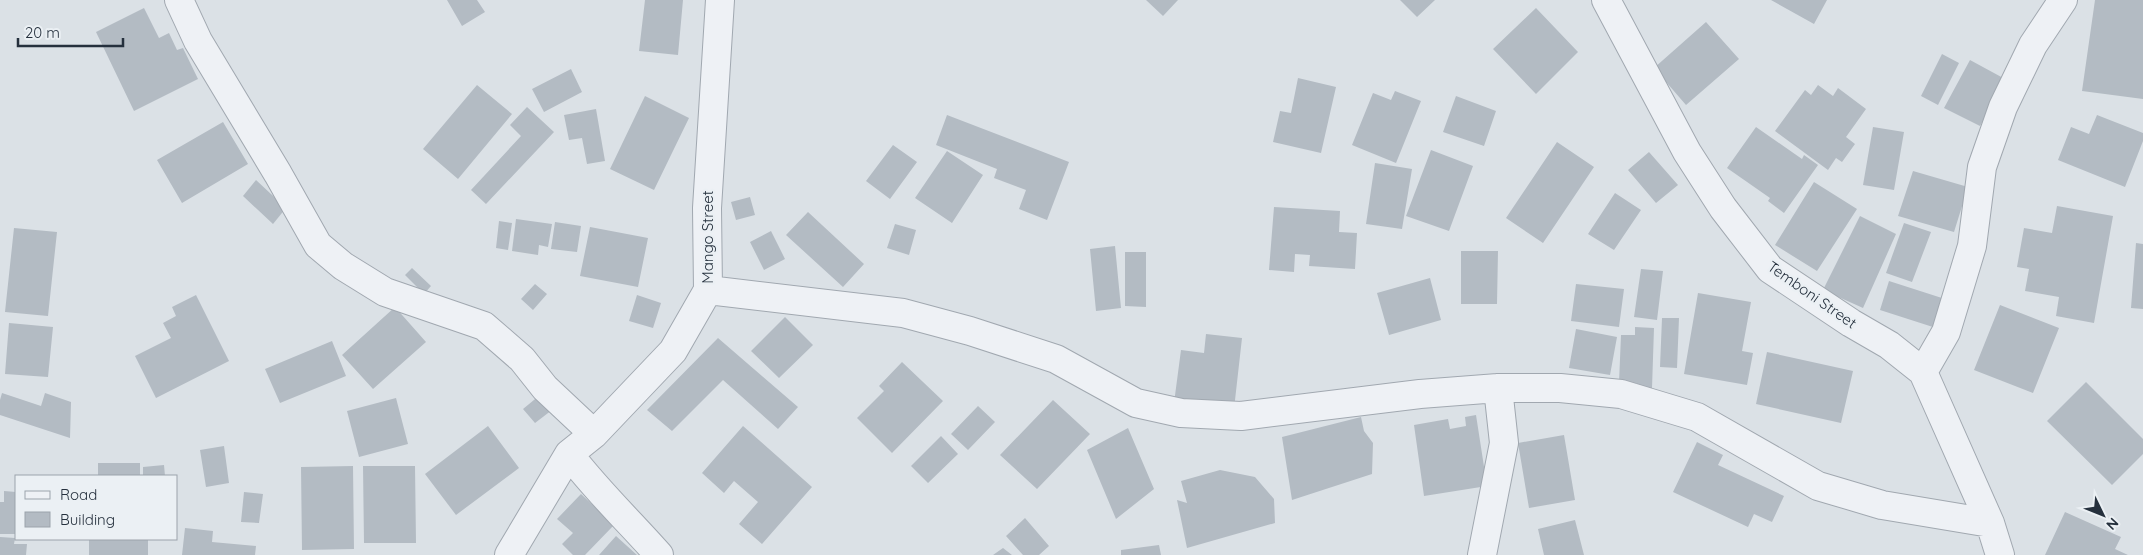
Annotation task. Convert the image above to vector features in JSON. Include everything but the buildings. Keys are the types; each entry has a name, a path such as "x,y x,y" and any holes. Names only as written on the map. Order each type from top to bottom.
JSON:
{"street":[{"path":"180,0 198,41 278,174 318,245 343,266 386,292 484,326 522,359 546,388 594,434"},
{"name":"Mango Street","path":"509,555 569,454 594,434 672,351 708,290 707,208 720,0"},
{"name":"Temboni Street","path":"1606,0 1687,152 1723,208 1770,269 1851,323 1889,345 1923,372 1990,523 2000,555"},
{"path":"1923,372 1946,332 1972,246 1982,167 2003,107 2033,45 2063,0"},
{"path":"708,290 903,313 970,331 1056,359 1136,403 1180,413 1241,416 1420,394 1498,388 1560,388 1621,394 1697,417 1818,486 1882,505 1990,523"},
{"path":"1482,555 1504,443 1498,388"},
{"path":"569,454 590,482 621,512 659,555"}]}
